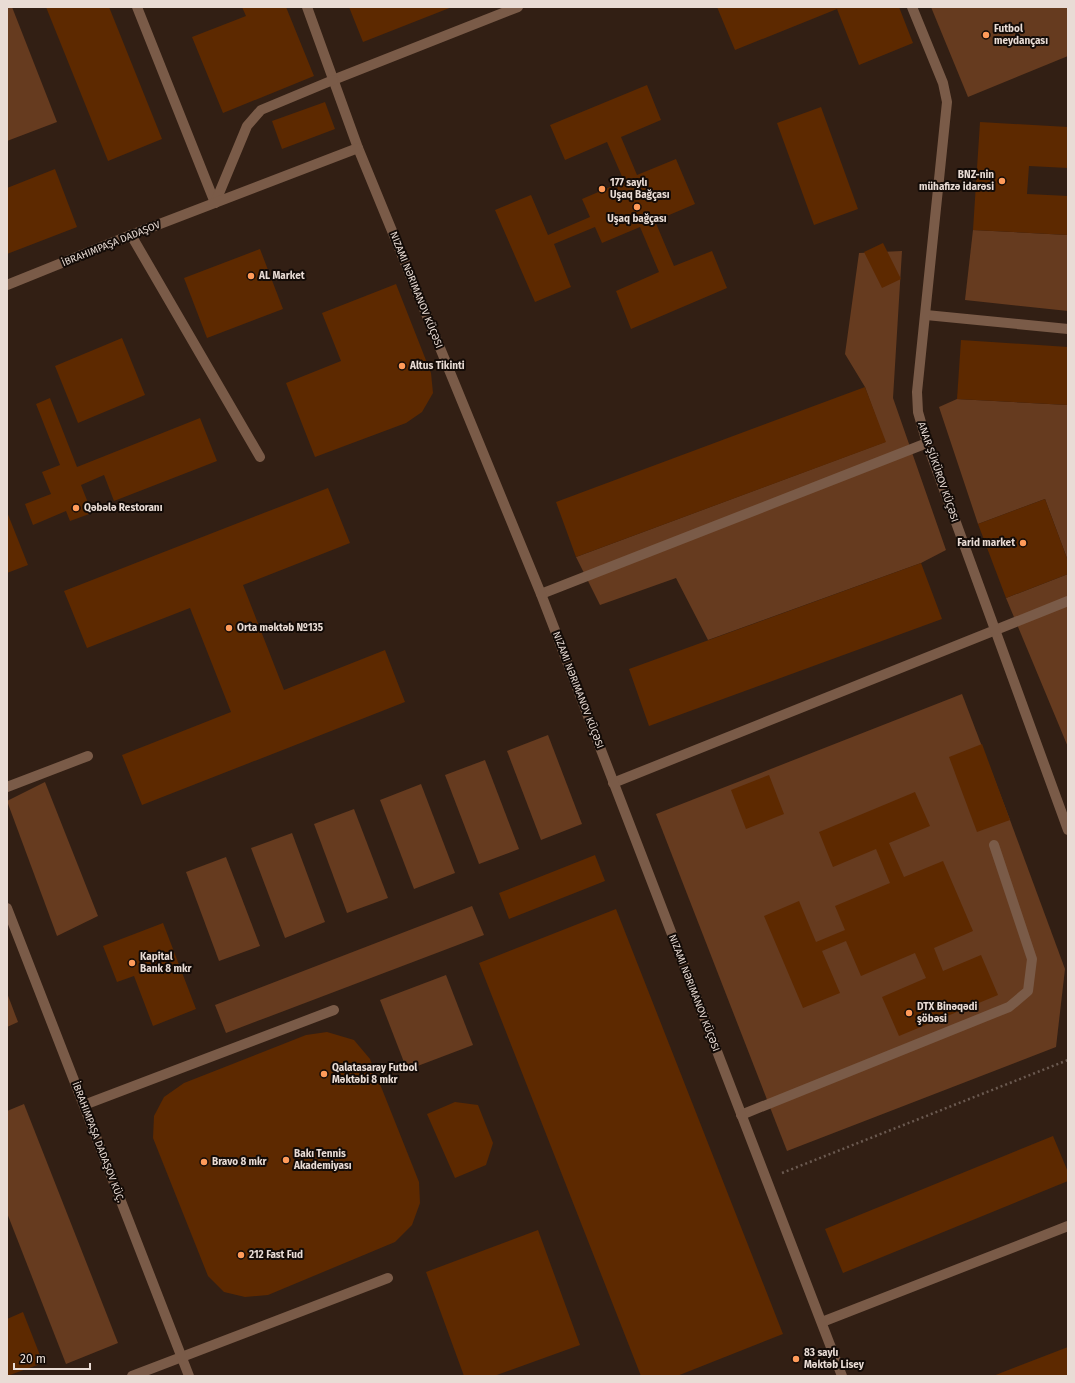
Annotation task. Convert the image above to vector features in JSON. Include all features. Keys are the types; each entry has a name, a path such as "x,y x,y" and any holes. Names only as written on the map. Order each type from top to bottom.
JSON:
{"street":[{"path":"137,7 215,203"},
{"name":"NIZAMI NƏRIMANOV KÜÇƏSI","path":"306,7 358,148 541,594 842,1376"},
{"path":"215,203 248,126 262,110 333,80 518,7"},
{"name":"ANAR ŞÜKÜROV KÜÇƏSI","path":"912,7 942,83 947,102 917,392 918,412 927,443 1068,830"},
{"name":"İBRAHIMPAŞA DADAŞOV","path":"7,285 131,235 358,148"},
{"path":"131,235 260,457"},
{"path":"926,315 1068,329"},
{"path":"541,594 927,443"},
{"path":"613,783 995,632 1068,601"},
{"path":"7,787 88,756"},
{"path":"741,1115 1009,1007 1028,991 1032,959 994,845"},
{"name":"İBRAHIMPAŞA DADAŞOV KÜÇ.","path":"7,908 189,1376"},
{"path":"84,1105 334,1010"},
{"path":"822,1322 1068,1226"},
{"path":"132,1376 388,1278"}],"path":[{"path":"766,1180 1068,1060"}],"shaded area":[{"path":"7,7 12,7 57,122 7,141"},
{"path":"931,7 1068,7 1068,56 968,97"},
{"path":"973,230 1068,235 1068,311 965,300"},
{"path":"902,251 893,398 946,550 921,563 708,640 676,578 600,605 576,557 885,442 865,387 845,354 859,253"},
{"path":"957,399 1068,405 1068,561 1045,499 978,524 939,407"},
{"path":"1068,574 1068,747 1006,598"},
{"path":"962,694 1065,969 1056,1047 787,1151 656,814"},
{"path":"548,735 582,824 541,840 507,751"},
{"path":"485,760 519,849 479,864 445,775"},
{"path":"45,782 98,916 57,936 7,801"},
{"path":"421,784 455,873 414,889 380,800"},
{"path":"354,809 388,898 347,913 314,824"},
{"path":"292,833 325,922 285,938 251,848"},
{"path":"226,857 260,946 219,961 186,872"},
{"path":"472,906 484,935 226,1033 215,1005"},
{"path":"446,975 473,1045 407,1070 380,1000"},
{"path":"7,993 18,1022 7,1027"},
{"path":"24,1104 118,1343 66,1364 7,1213 7,1111"}],"building":[{"path":"46,7 109,7 162,139 108,161"},
{"path":"242,7 286,7 314,76 223,113 192,37 246,16"},
{"path":"349,7 452,7 363,42"},
{"path":"717,7 899,7 913,43 859,65 837,9 735,50"},
{"name":"Uşaq bağçası","path":"647,85 661,120 621,137 637,175 676,159 695,204 655,221 674,266 712,251 727,288 631,329 616,291 659,272 640,227 602,243 595,227 554,244 571,287 535,302 495,210 531,195 548,235 590,217 582,199 624,181 607,142 565,160 550,125"},
{"path":"325,102 335,129 282,149 272,121"},
{"path":"821,107 858,209 814,225 777,123"},
{"name":"BNZ-nin mühafizə idarəsi","path":"980,122 1068,127 1068,168 1029,166 1027,194 1068,196 1068,235 973,230"},
{"path":"55,169 77,227 7,254 7,188"},
{"path":"883,243 901,279 882,288 864,252"},
{"path":"260,249 283,309 207,338 184,278"},
{"path":"396,284 431,373 433,393 422,412 406,423 315,457 286,383 341,361 322,313"},
{"path":"122,338 145,395 78,423 55,366"},
{"path":"961,340 1068,347 1068,405 957,399"},
{"path":"865,387 886,442 576,557 556,502"},
{"path":"50,398 77,467 200,418 217,461 114,501 104,475 81,485 92,513 70,521 66,511 33,525 25,504 51,494 42,472 60,465 36,404"},
{"name":"Orta məktəb №135","path":"328,488 350,543 243,585 284,690 385,650 405,702 142,805 122,755 231,712 190,608 87,648 64,591"},
{"name":"Farid market","path":"1045,499 1068,561 1068,574 1006,598 978,524"},
{"path":"7,512 28,565 7,573"},
{"path":"921,563 942,619 649,726 629,669"},
{"path":"982,744 1010,820 977,832 949,757"},
{"path":"769,775 784,814 746,829 731,790"},
{"path":"915,792 930,826 889,843 904,877 943,861 973,931 934,948 943,971 981,955 998,995 899,1036 882,997 926,978 915,953 861,976 846,941 822,951 840,993 803,1008 764,916 799,901 816,942 845,930 835,906 890,883 876,849 833,867 819,832"},
{"path":"595,855 605,881 509,919 499,893"},
{"path":"616,909 783,1334 677,1376 641,1376 479,963"},
{"path":"163,923 196,1009 153,1026 134,976 117,982 103,946"},
{"name":"Bakı Tennis Akademiyası","path":"327,1032 354,1040 370,1059 419,1182 420,1203 412,1225 395,1242 268,1295 245,1297 224,1292 208,1276 153,1138 154,1116 164,1097 184,1083 306,1035"},
{"path":"455,1102 478,1105 493,1143 486,1165 455,1178 427,1114"},
{"path":"1053,1136 1068,1172 1068,1181 843,1273 825,1229"},
{"path":"538,1230 580,1345 494,1376 464,1376 426,1272"},
{"path":"23,1312 43,1363 7,1376 7,1319"},
{"path":"1068,1347 1068,1376 993,1376"}],"place":[{"name":"Futbol meydançası","path":"986,35"},
{"name":"BNZ-nin mühafizə idarəsi","path":"1002,181"},
{"name":"177 saylı Uşaq Bağçası","path":"602,189"},
{"name":"Uşaq bağçası","path":"637,207"},
{"name":"AL Market","path":"251,276"},
{"name":"Altus Tikinti","path":"402,366"},
{"name":"Qəbələ Restoranı","path":"76,508"},
{"name":"Farid market","path":"1023,543"},
{"name":"Orta məktəb №135","path":"229,628"},
{"name":"Kapital Bank 8 mkr","path":"132,963"},
{"name":"DTX Binəqədi şöbəsi","path":"909,1013"},
{"name":"Qalatasaray Futbol Məktəbi 8 mkr","path":"324,1074"},
{"name":"Bakı Tennis Akademiyası","path":"286,1160"},
{"name":"Bravo 8 mkr","path":"204,1162"},
{"name":"212 Fast Fud","path":"241,1255"},
{"name":"83 saylı Məktəb Lisey","path":"796,1359"}]}
